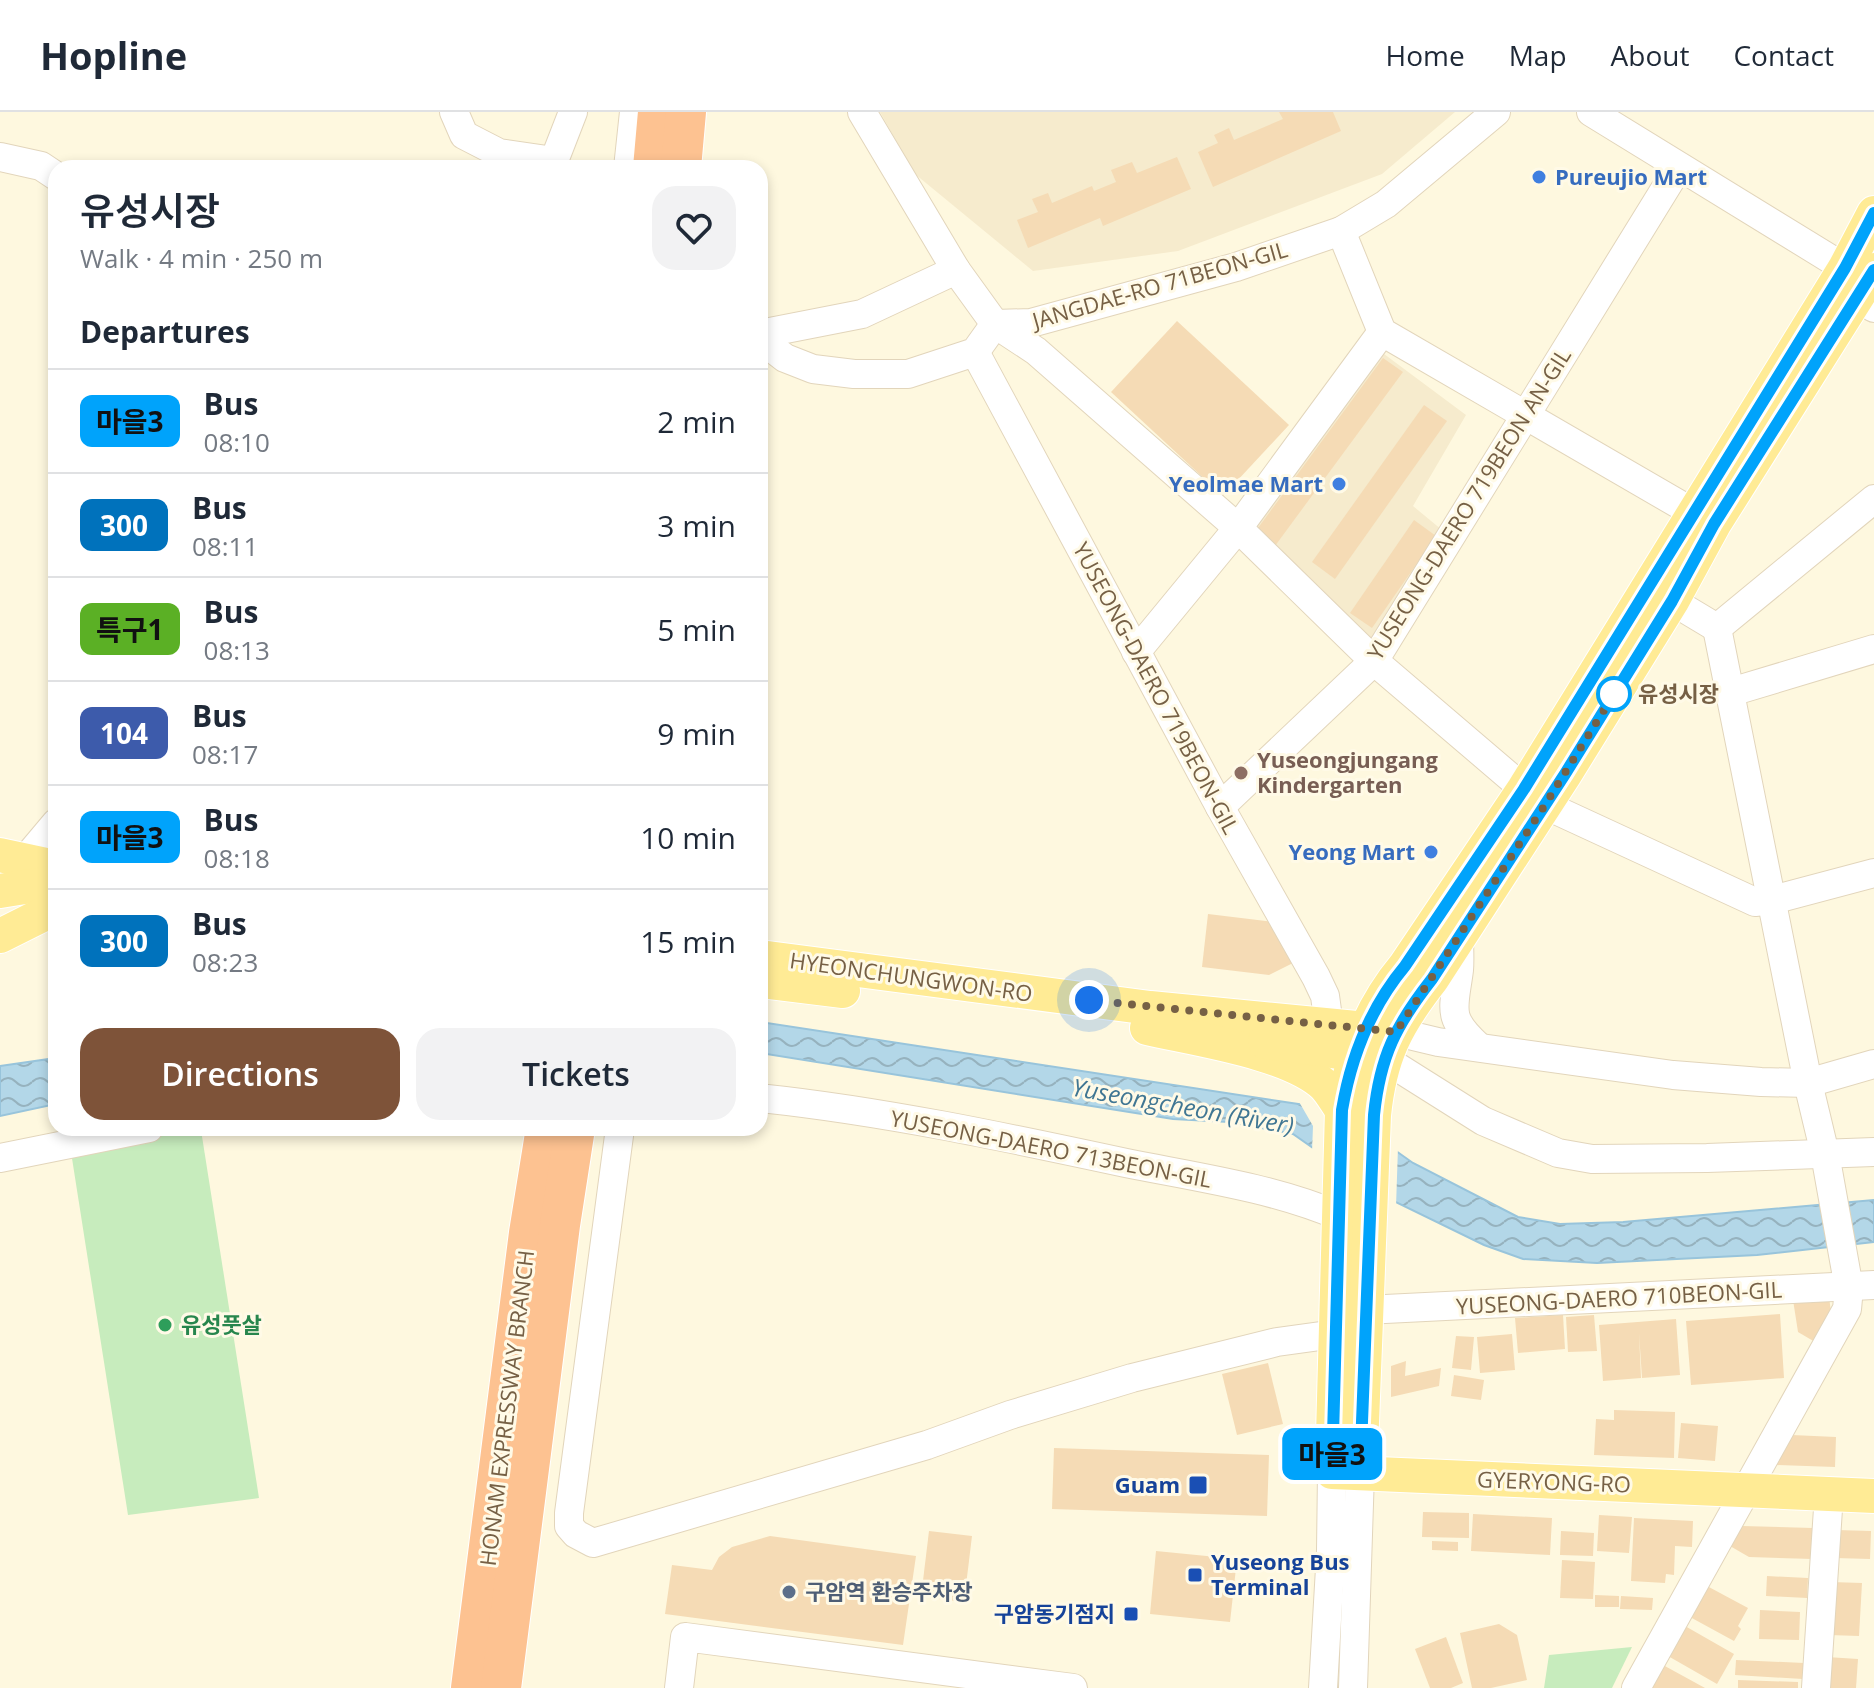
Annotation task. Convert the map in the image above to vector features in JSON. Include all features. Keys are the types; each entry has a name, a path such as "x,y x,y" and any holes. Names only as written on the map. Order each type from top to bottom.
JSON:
{"highway":[{"path":"654,160 658,112"},
{"path":"682,160 686,112"},
{"name":"HONAM EXPRESSWAY BRANCH","path":"471,1688 529,1233 545,1136"},
{"name":"HONAM EXPRESSWAY BRANCH","path":"501,1688 574,1136"}],"main road":[{"path":"1346,1472 1335,1334 1358,1113 1348,1075 1459,937 1535,797 1704,518 1863,286 1874,213"},
{"path":"1375,1043 1388,987 1535,797 1672,601 1704,518"},
{"path":"0,891 48,883"},
{"path":"0,923 48,910"},
{"path":"0,936 48,912"},
{"name":"HYEONCHUNGWON-RO","path":"768,958 1150,1008 1329,1025 1375,1043"},
{"name":"HYEONCHUNGWON-RO","path":"768,982 1147,1028"},
{"path":"1147,1028 1375,1043"},
{"path":"1147,1028 1241,1050 1306,1072 1358,1113"},
{"path":"1346,1472 1365,1310 1349,1214"},
{"name":"GYERYONG-RO","path":"1346,1472 1874,1496"}],"street":[{"path":"454,112 464,135 499,153 535,160"},
{"path":"556,160 573,112"},
{"path":"629,160 634,112"},
{"path":"862,112 956,270 995,324 1036,351 1238,528 1374,661 1535,797 1755,902 1874,873"},
{"name":"JANGDAE-RO 71BEON-GIL","path":"995,324 1031,323 1236,267 1341,231 1386,204 1496,112"},
{"path":"1591,112 1863,286"},
{"path":"0,157 41,166 48,171"},
{"name":"YUSEONG-DAERO 719BEON AN-GIL","path":"1220,807 1374,661 1678,168"},
{"path":"1341,231 1382,332 1704,518"},
{"path":"768,334 862,314 956,270"},
{"path":"768,343 785,358 813,369 854,374 908,374 975,352 995,324"},
{"path":"1136,652 1238,528 1382,332"},
{"name":"YUSEONG-DAERO 719BEON-GIL","path":"975,352 1220,807 1316,977 1325,996 1329,1025"},
{"path":"1717,628 1874,499"},
{"path":"1636,1688 1862,1286 1808,1083 1717,628 1672,601"},
{"path":"1731,692 1874,649"},
{"path":"27,861 48,833"},
{"path":"1459,937 1459,969 1453,1014 1461,1031 1478,1046"},
{"path":"1375,1043 1478,1046 1673,1075 1761,1082 1808,1083 1874,1064"},
{"path":"1375,1043 1483,1121 1558,1153 1592,1159 1874,1152"},
{"name":"YUSEONG-DAERO 713BEON-GIL","path":"768,1099 981,1132 1349,1214"},
{"path":"0,1158 109,1136"},
{"path":"619,1136 569,1513 569,1526 576,1534 593,1543 927,1445 1010,1415 1132,1378 1277,1342 1335,1334"},
{"name":"YUSEONG-DAERO 710BEON-GIL","path":"1365,1310 1862,1286"},
{"path":"1323,1688 1331,1551 1346,1472"},
{"path":"1346,1472 1353,1688"},
{"path":"1816,1688 1829,1494"},
{"path":"679,1688 685,1637 1073,1688"}],"shaded area":[{"path":"880,112 1455,112 1382,174 1178,251 1033,271 915,174"},
{"path":"1380,351 1466,415 1413,506 1442,530 1372,640 1250,529"}],"green space":[{"name":"유성풋살","path":"202,1136 259,1498 128,1515 71,1152 138,1138"},
{"path":"1632,1647 1612,1688 1544,1688 1549,1655"}],"water":[{"name":"Yuseongcheon (River)","path":"768,1023 1305,1105 1369,1132 1413,1163 1518,1217 1560,1224 1623,1222 1874,1200 1874,1242 1757,1255 1597,1263 1523,1259 1484,1245 1377,1193 1293,1134 1229,1122 1173,1119 768,1054"},
{"path":"48,1059 48,1106 0,1116 0,1066"}],"pier":[{"path":"1298,1100 1371,1128 1398,1147 1396,1207 1312,1152 1313,1126"}],"building":[{"path":"1279,112 1333,112 1341,131 1213,187 1198,152 1218,143 1214,135 1229,128 1234,140 1283,119"},
{"path":"1177,157 1191,189 1103,226 1100,218 1028,248 1017,220 1038,212 1032,199 1048,193 1052,203 1092,186 1094,191 1116,182 1111,170 1132,162 1137,173"},
{"path":"1177,321 1289,425 1223,496 1111,392"},
{"path":"1383,358 1403,372 1275,546 1255,532"},
{"path":"1424,405 1447,421 1335,579 1312,562"},
{"path":"1414,520 1436,536 1372,628 1350,613"},
{"path":"1208,914 1274,922 1293,963 1269,975 1202,967"},
{"path":"1829,1296 1831,1313 1815,1342 1798,1332 1793,1300"},
{"path":"1780,1314 1784,1378 1691,1385 1686,1321"},
{"path":"1563,1315 1565,1349 1518,1353 1515,1318"},
{"path":"1594,1315 1597,1351 1568,1352 1566,1317"},
{"path":"1676,1319 1680,1375 1642,1378 1639,1333 1641,1378 1603,1381 1599,1325"},
{"path":"1512,1334 1515,1370 1480,1373 1477,1337"},
{"path":"1456,1336 1474,1337 1471,1370 1452,1368"},
{"path":"1406,1361 1405,1376 1441,1368 1439,1386 1391,1397 1391,1366"},
{"path":"1268,1363 1283,1424 1237,1435 1222,1374"},
{"path":"1454,1375 1484,1380 1481,1400 1451,1396"},
{"path":"1614,1410 1675,1412 1674,1458 1594,1455 1596,1419 1614,1420"},
{"path":"1681,1423 1718,1426 1715,1461 1678,1458"},
{"path":"1792,1435 1836,1437 1835,1467 1776,1465"},
{"name":"Guam","path":"1054,1448 1269,1455 1267,1516 1052,1509"},
{"path":"1423,1512 1469,1513 1469,1538 1422,1537"},
{"path":"1473,1514 1552,1518 1550,1555 1471,1551"},
{"path":"1599,1515 1632,1517 1629,1553 1597,1551"},
{"path":"1634,1518 1693,1521 1692,1547 1675,1546 1674,1575 1666,1574 1665,1583 1631,1581"},
{"path":"1742,1526 1813,1528 1813,1559 1749,1557 1730,1546"},
{"path":"1836,1530 1871,1531 1870,1559 1835,1558"},
{"path":"929,1531 972,1536 964,1602 921,1597"},
{"path":"1561,1531 1594,1533 1593,1556 1560,1555"},
{"name":"구암역 환승주차장","path":"770,1536 916,1556 903,1645 665,1614 672,1565 712,1570 719,1557 732,1547"},
{"path":"1432,1541 1458,1542 1458,1551 1432,1550"},
{"name":"Yuseong Bus Terminal","path":"1156,1551 1237,1559 1230,1622 1150,1614"},
{"path":"1562,1560 1595,1562 1593,1599 1560,1598"},
{"path":"1767,1576 1808,1578 1807,1598 1766,1596"},
{"path":"1831,1582 1862,1583 1859,1636 1829,1635"},
{"path":"1707,1586 1748,1608 1734,1641 1690,1617"},
{"path":"1595,1595 1619,1596 1619,1607 1595,1607"},
{"path":"1621,1596 1653,1598 1652,1610 1620,1609"},
{"path":"1760,1610 1800,1612 1799,1640 1759,1639"},
{"path":"1499,1624 1517,1635 1527,1680 1491,1688 1472,1688 1460,1633"},
{"path":"1685,1626 1734,1654 1717,1684 1668,1656"},
{"path":"1446,1637 1463,1683 1451,1688 1430,1688 1415,1649"},
{"path":"1827,1657 1858,1659 1856,1688 1826,1688"},
{"path":"1736,1660 1804,1663 1803,1679 1735,1675"},
{"path":"1663,1665 1705,1688 1650,1688"},
{"path":"1738,1680 1798,1682 1798,1688 1738,1688"}],"bus line":[{"name":"마을3","path":"1874,213 1845,268 1524,789 1388,987 1366,1029 1348,1075 1342,1110 1332,1472 1360,1473 1374,1115 1383,1058 1414,1002 1545,805 1672,601 1714,524 1874,270"}],"place":[{"name":"Pureujio Mart","path":"1539,177"},
{"name":"Yeolmae Mart","path":"1339,484"},
{"name":"유성시장","path":"1614,694"},
{"name":"Yuseongjungang Kindergarten","path":"1241,773"},
{"name":"Yeong Mart","path":"1431,852"},
{"name":"유성풋살","path":"165,1325"},
{"name":"Guam","path":"1198,1485"},
{"name":"Yuseong Bus Terminal","path":"1195,1575"},
{"name":"구암역 환승주차장","path":"789,1592"},
{"name":"구암동기점지","path":"1131,1614"}],"route":[{"path":"1089,1000 1396,1032 1614,694"}]}
